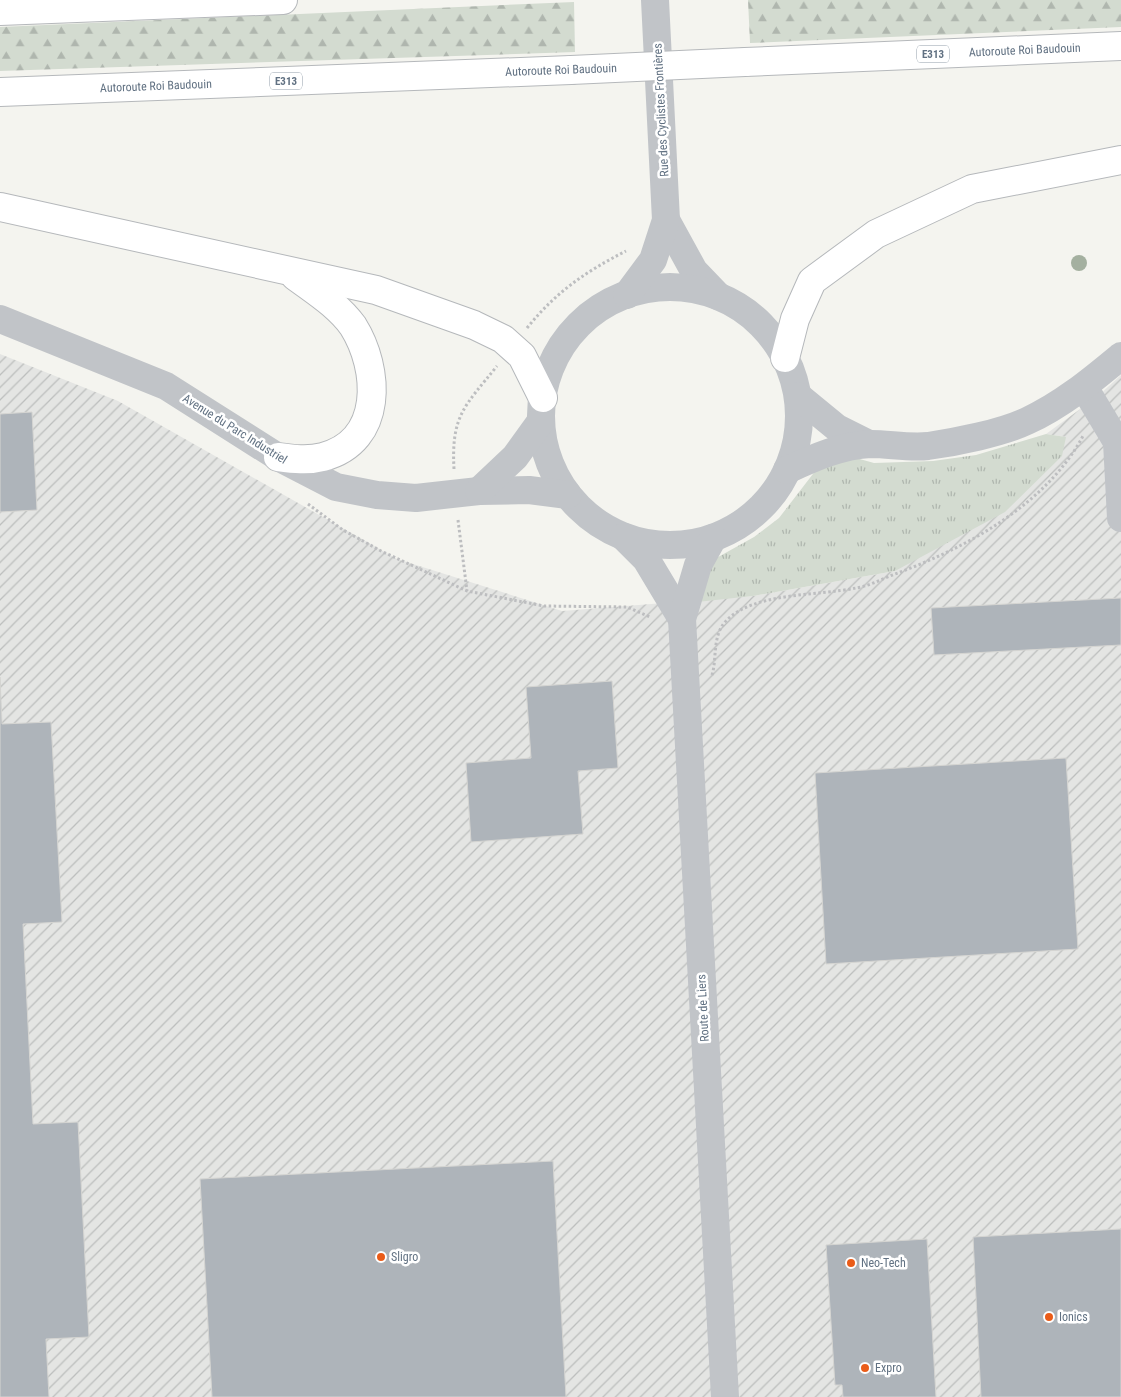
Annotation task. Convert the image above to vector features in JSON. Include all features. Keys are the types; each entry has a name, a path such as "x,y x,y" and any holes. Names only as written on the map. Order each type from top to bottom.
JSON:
{"highway":[{"path":"0,11 283,0"},
{"name":"Autoroute Roi Baudouin","path":"0,92 1121,46"},
{"path":"785,358 794,320 812,281 876,234 972,189 1121,160"},
{"path":"0,207 376,290 490,332 513,346 522,356 542,409"},
{"path":"278,457 300,460 319,458 347,445 356,437 368,417 373,390 368,358 351,324 326,298 283,268"}],"street":[{"name":"Rue des Cyclistes Frontières","path":"627,295 653,260 666,220 655,0"},
{"name":"Rue des Cyclistes Frontières","path":"666,220 694,271 718,296"},
{"path":"651,289 695,290 718,296 740,308 757,321 773,339 785,358 798,396 797,437 787,470 769,499 743,523 713,538 697,543 670,545 640,542 624,537 592,518 568,495 552,466 544,444 542,409 548,375 557,354 570,334 587,318 607,304 627,295 651,289"},
{"name":"Avenue du Parc Industriel","path":"0,319 166,386 278,457 322,481 357,492 416,498 479,491 530,490 568,495"},
{"path":"787,470 836,451 869,444 926,446 980,435 1026,422 1091,398 1121,356"},
{"path":"798,396 837,428 869,444"},
{"path":"1091,398 1118,442 1121,518"},
{"path":"479,491 514,457 542,409"},
{"name":"Route de Liers","path":"624,537 646,559 682,619"},
{"name":"Route de Liers","path":"713,538 698,565 682,619 725,1397"}],"path":[{"path":"684,676 713,675 714,650 725,622 752,604 857,588 936,559 1016,513 1071,458 1091,398"},
{"path":"312,507 343,530 381,551 467,591 544,606 627,607 650,617 653,625"}],"shaded area":[{"path":"0,354 118,401 397,559 562,611 753,596 895,571 1066,437 1046,434 1098,396 1121,375 1121,1397 0,1397"}],"green space":[{"path":"748,0 1121,0 1121,27 750,43"},
{"path":"574,2 575,52 0,71 0,27"},
{"path":"1046,434 1066,437 1062,456 1005,512 895,571 753,596 697,602 711,561 754,537 779,518 816,470 849,456 874,463 933,461 976,455"}],"building":[{"path":"32,412 37,510 0,512 0,414"},
{"path":"1121,598 1121,645 934,655 931,608"},
{"path":"0,677 2,724 51,722 62,922 23,924 33,1124 78,1122 89,1337 46,1339 49,1397 0,1397"},
{"path":"612,681 618,768 578,771 583,834 471,842 466,763 531,758 526,687"},
{"path":"1066,758 1078,949 826,964 815,773"},
{"name":"Sligro","path":"553,1161 566,1397 212,1397 200,1179"},
{"name":"Ionics","path":"1121,1229 1121,1397 981,1397 973,1237"},
{"path":"927,1239 936,1397 843,1397 842,1385 835,1385 826,1245"}],"place":[{"name":"Sligro","path":"381,1257"},
{"name":"Neo-Tech","path":"851,1263"},
{"name":"Ionics","path":"1049,1317"},
{"name":"Expro","path":"865,1368"}]}
